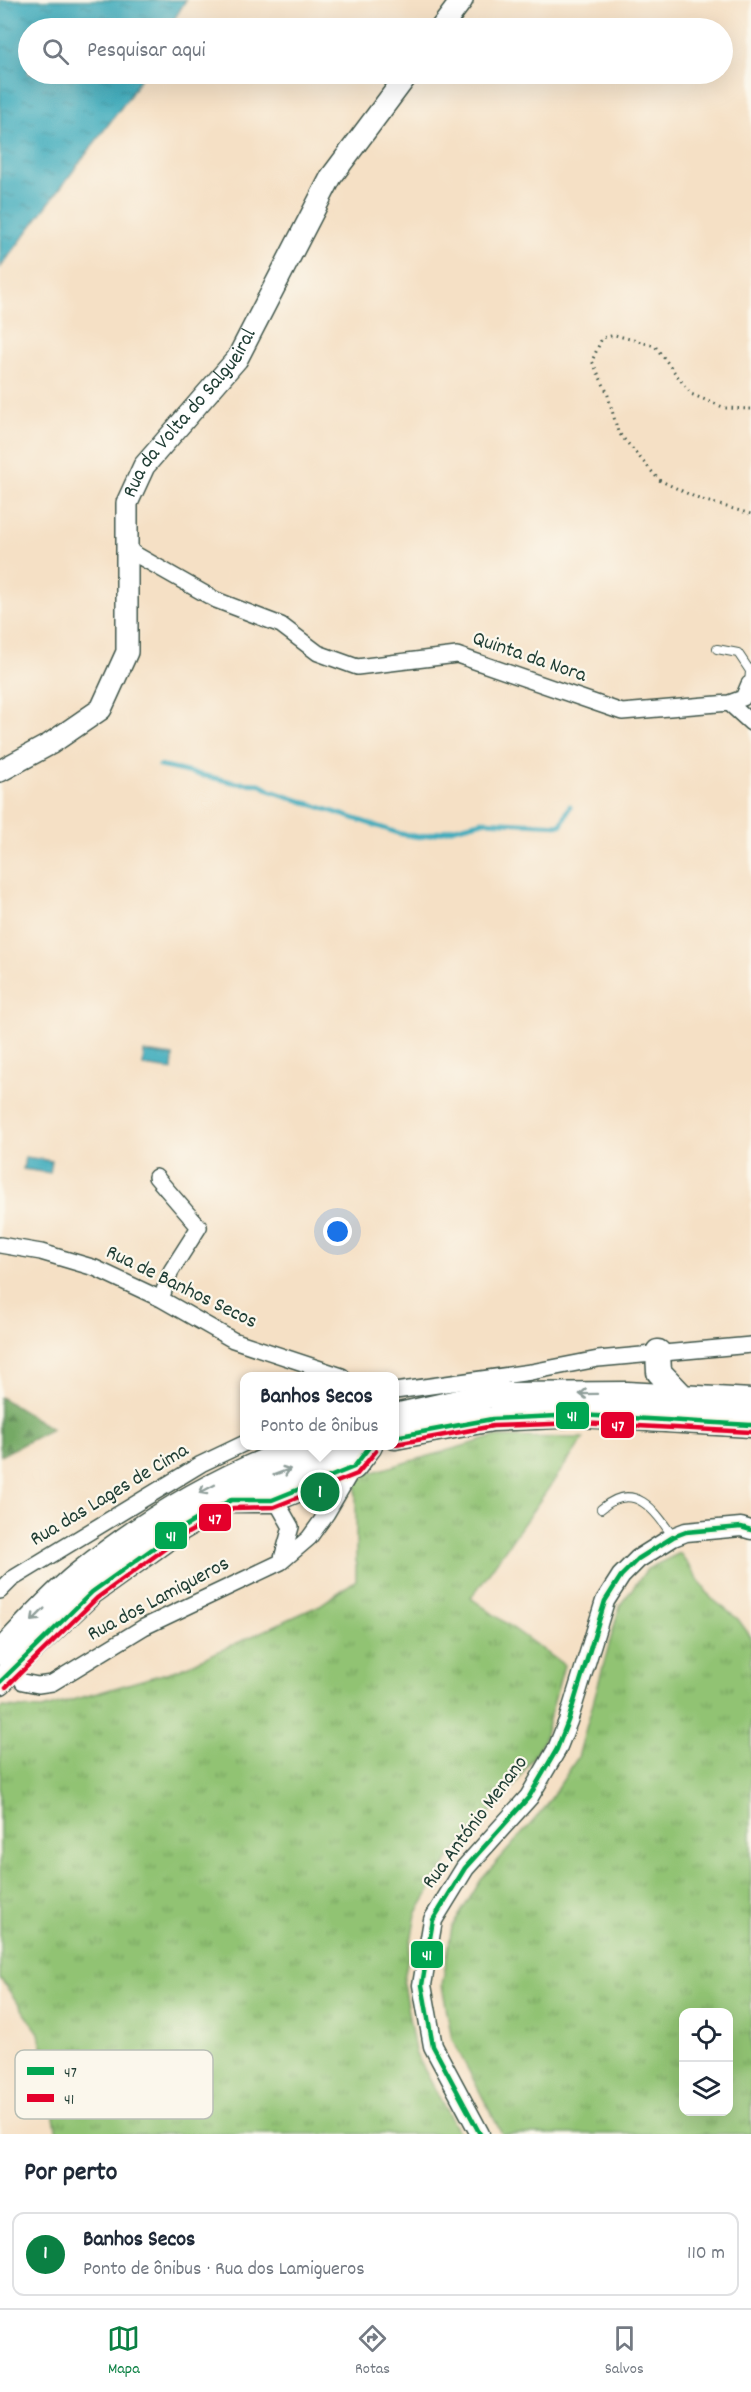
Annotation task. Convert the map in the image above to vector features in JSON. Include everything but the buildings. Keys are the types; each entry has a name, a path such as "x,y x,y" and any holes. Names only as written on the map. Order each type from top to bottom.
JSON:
{"highway":[{"path":"627,1394 645,1371 651,1352"},
{"path":"651,1352 659,1372 683,1397"},
{"path":"399,1407 489,1395 627,1394 751,1401"},
{"path":"399,1436 492,1419 580,1415 751,1425"},
{"path":"0,1653 76,1576 252,1452 269,1450"},
{"path":"231,1500 272,1500 358,1456"},
{"path":"11,1682 14,1666 92,1592 180,1529 266,1478 358,1456"}],"main road":[{"path":"448,18 462,0"},
{"name":"Rua da Volta do Salgueiral","path":"0,771 50,744 101,710 127,652 127,503 144,466 237,359 331,177 401,84"}],"street":[{"name":"Quinta da Nora","path":"128,549 216,600 281,625 318,653 357,667 457,655 622,712 745,695"},
{"path":"745,695 751,723"},
{"path":"156,1177 199,1227 171,1271 161,1299"},
{"name":"Rua de Banhos Secos","path":"0,1245 41,1252 95,1268 161,1299 233,1340 325,1372"},
{"path":"399,1407 531,1372 598,1359 651,1352 751,1345"},
{"name":"Rua das Lages de Cima","path":"0,1591 12,1579 201,1464 252,1452"},
{"name":"Rua dos Lamigueros","path":"11,1682 38,1685 52,1683 144,1628 281,1562 309,1538 327,1513 358,1456"},
{"path":"272,1500 279,1506 291,1527 281,1562"},
{"name":"Rua António Menano","path":"480,2134 433,2046 422,1984 433,1920 465,1868 529,1797 557,1749 568,1721 605,1601 621,1576 638,1558 686,1532 741,1527 751,1530"}],"lane":[{"path":"717,649 738,653 750,671 745,695"},
{"path":"601,1509 612,1500 627,1497 640,1500 656,1512 673,1537"}],"path":[{"path":"751,409 725,408 690,394 655,346 615,335 602,338 592,361 607,392 618,432 659,480 699,499 751,514"}],"green space":[{"path":"0,1397 52,1429 0,1456"},
{"path":"494,1437 584,1438 471,1598 564,1665 543,1742 514,1786 450,1857 416,1914 403,1984 415,2052 459,2134 57,2134 54,2119 213,2119 213,2050 42,2050 39,2033 0,1978 0,1710 3,1707 42,1709 180,1669 320,1605 356,1580 356,1477"},
{"path":"680,1553 711,1598 738,1619 751,1637 751,2134 502,2134 452,2039 442,1985 452,1927 481,1880 544,1809 578,1757 620,1605 647,1569"}],"water":[{"path":"0,0 186,0 175,18 18,18 18,84 137,84 0,268"},
{"path":"144,1052 173,1056 172,1070 143,1066"},
{"path":"25,1157 52,1161 50,1173 23,1169"}],"waterway":[{"path":"160,766 237,783 260,784 271,791 401,834 420,837 483,821 561,825 570,806"}],"transit line":[{"name":"41","path":"399,1436 492,1419 580,1415 751,1425"},
{"name":"47","path":"399,1443 493,1426 580,1423 751,1432"},
{"name":"41","path":"0,1682 92,1592 180,1529 231,1500 272,1500 354,1467 367,1450"},
{"name":"47","path":"6,1687 97,1598 184,1535 233,1508 274,1507 357,1474 376,1451"},
{"name":"41","path":"480,2134 433,2046 422,1985 433,1920 465,1868 529,1797 557,1749 568,1721 605,1601 621,1576 638,1559 673,1537 686,1532 741,1527 751,1530"}],"place":[{"name":"Banhos Secos","path":"320,1492"}]}
